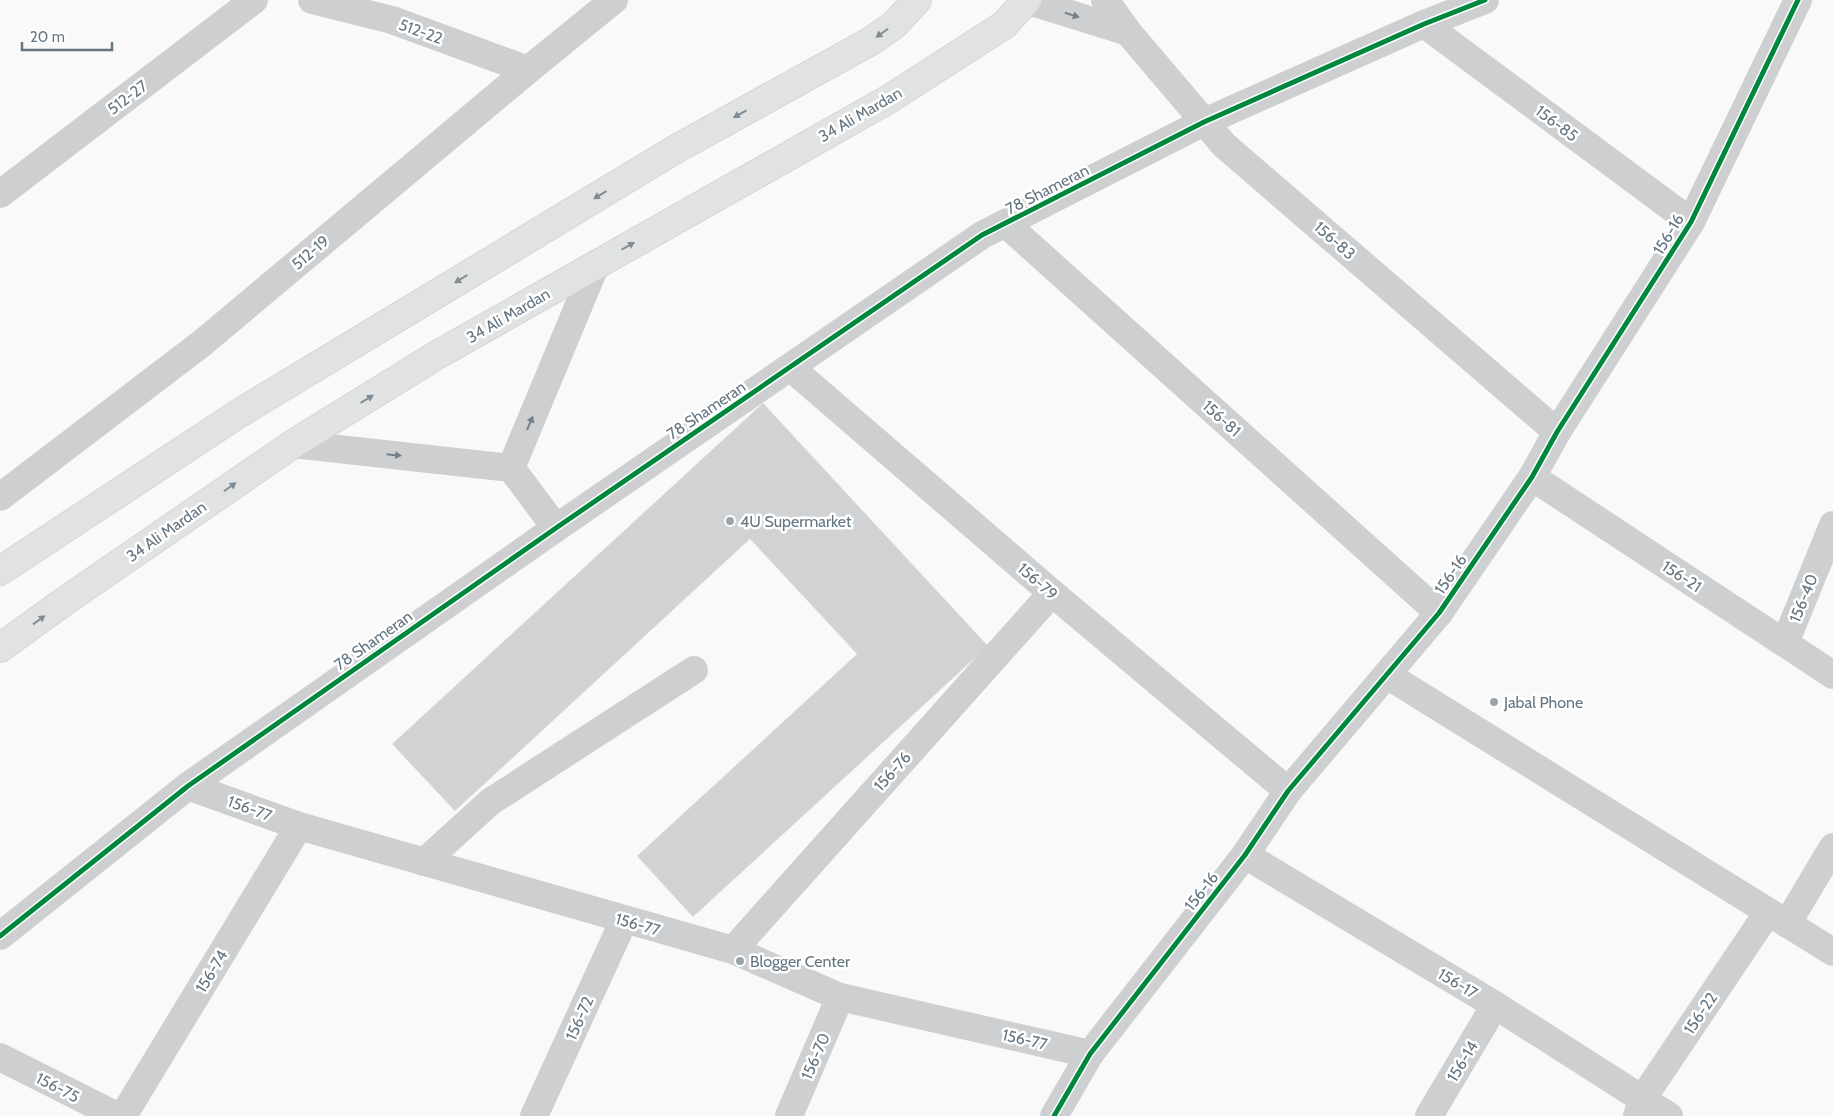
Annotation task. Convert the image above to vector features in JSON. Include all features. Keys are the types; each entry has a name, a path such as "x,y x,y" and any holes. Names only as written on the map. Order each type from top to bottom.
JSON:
{"main road":[{"path":"0,571 238,414 668,154 871,41 894,25 917,0"},
{"name":"34 Ali Mardan","path":"0,648 62,603 293,444 438,356 596,264 897,94 1004,25 1026,0"}],"street":[{"name":"512-27","path":"0,194 254,0"},
{"name":"512-22","path":"312,0 395,10 528,70"},
{"name":"512-19","path":"0,497 201,344 614,0"},
{"path":"1026,0 1128,32"},
{"name":"156-83","path":"1105,0 1128,32 1224,145 1557,432"},
{"name":"78 Shameran","path":"0,936 188,786 556,528 982,235 1204,122 1424,24 1485,0"},
{"name":"156-16","path":"1054,1116 1090,1054 1245,855 1288,791 1439,613 1532,477 1557,432 1691,222 1798,0"},
{"name":"156-85","path":"1424,24 1691,222"},
{"name":"156-81","path":"1006,224 1439,613"},
{"path":"512,468 596,264"},
{"name":"156-79","path":"791,368 1052,593 1288,791"},
{"path":"293,444 512,468 556,528"},
{"name":"156-21","path":"1532,477 1833,675"},
{"name":"156-40","path":"1785,644 1833,525"},
{"name":"156-76","path":"733,950 1052,593"},
{"path":"424,862 490,802 694,670"},
{"path":"1388,674 1833,952"},
{"name":"156-77","path":"188,786 299,826 733,950 840,997 1090,1054"},
{"name":"156-74","path":"123,1116 299,826"},
{"name":"156-22","path":"1640,1107 1778,918 1833,847"},
{"name":"156-17","path":"1245,855 1495,1005 1640,1107 1669,1116"},
{"name":"156-72","path":"534,1116 624,920"},
{"name":"156-70","path":"789,1116 840,997"},
{"name":"156-14","path":"1428,1116 1495,1005"},
{"name":"156-75","path":"0,1057 117,1116"}],"building":[{"path":"763,403 988,646 693,917 637,856 857,654 750,539 455,811 392,744"}],"cycle path":[{"path":"0,936 188,786 556,528 982,235 1204,122 1424,24 1485,0"},
{"path":"1054,1116 1090,1054 1245,855 1288,791 1439,613 1532,477 1557,432 1691,222 1798,0"}],"place":[{"name":"4U Supermarket","path":"730,521"},
{"name":"Jabal Phone","path":"1494,702"},
{"name":"Blogger Center","path":"740,961"}]}
